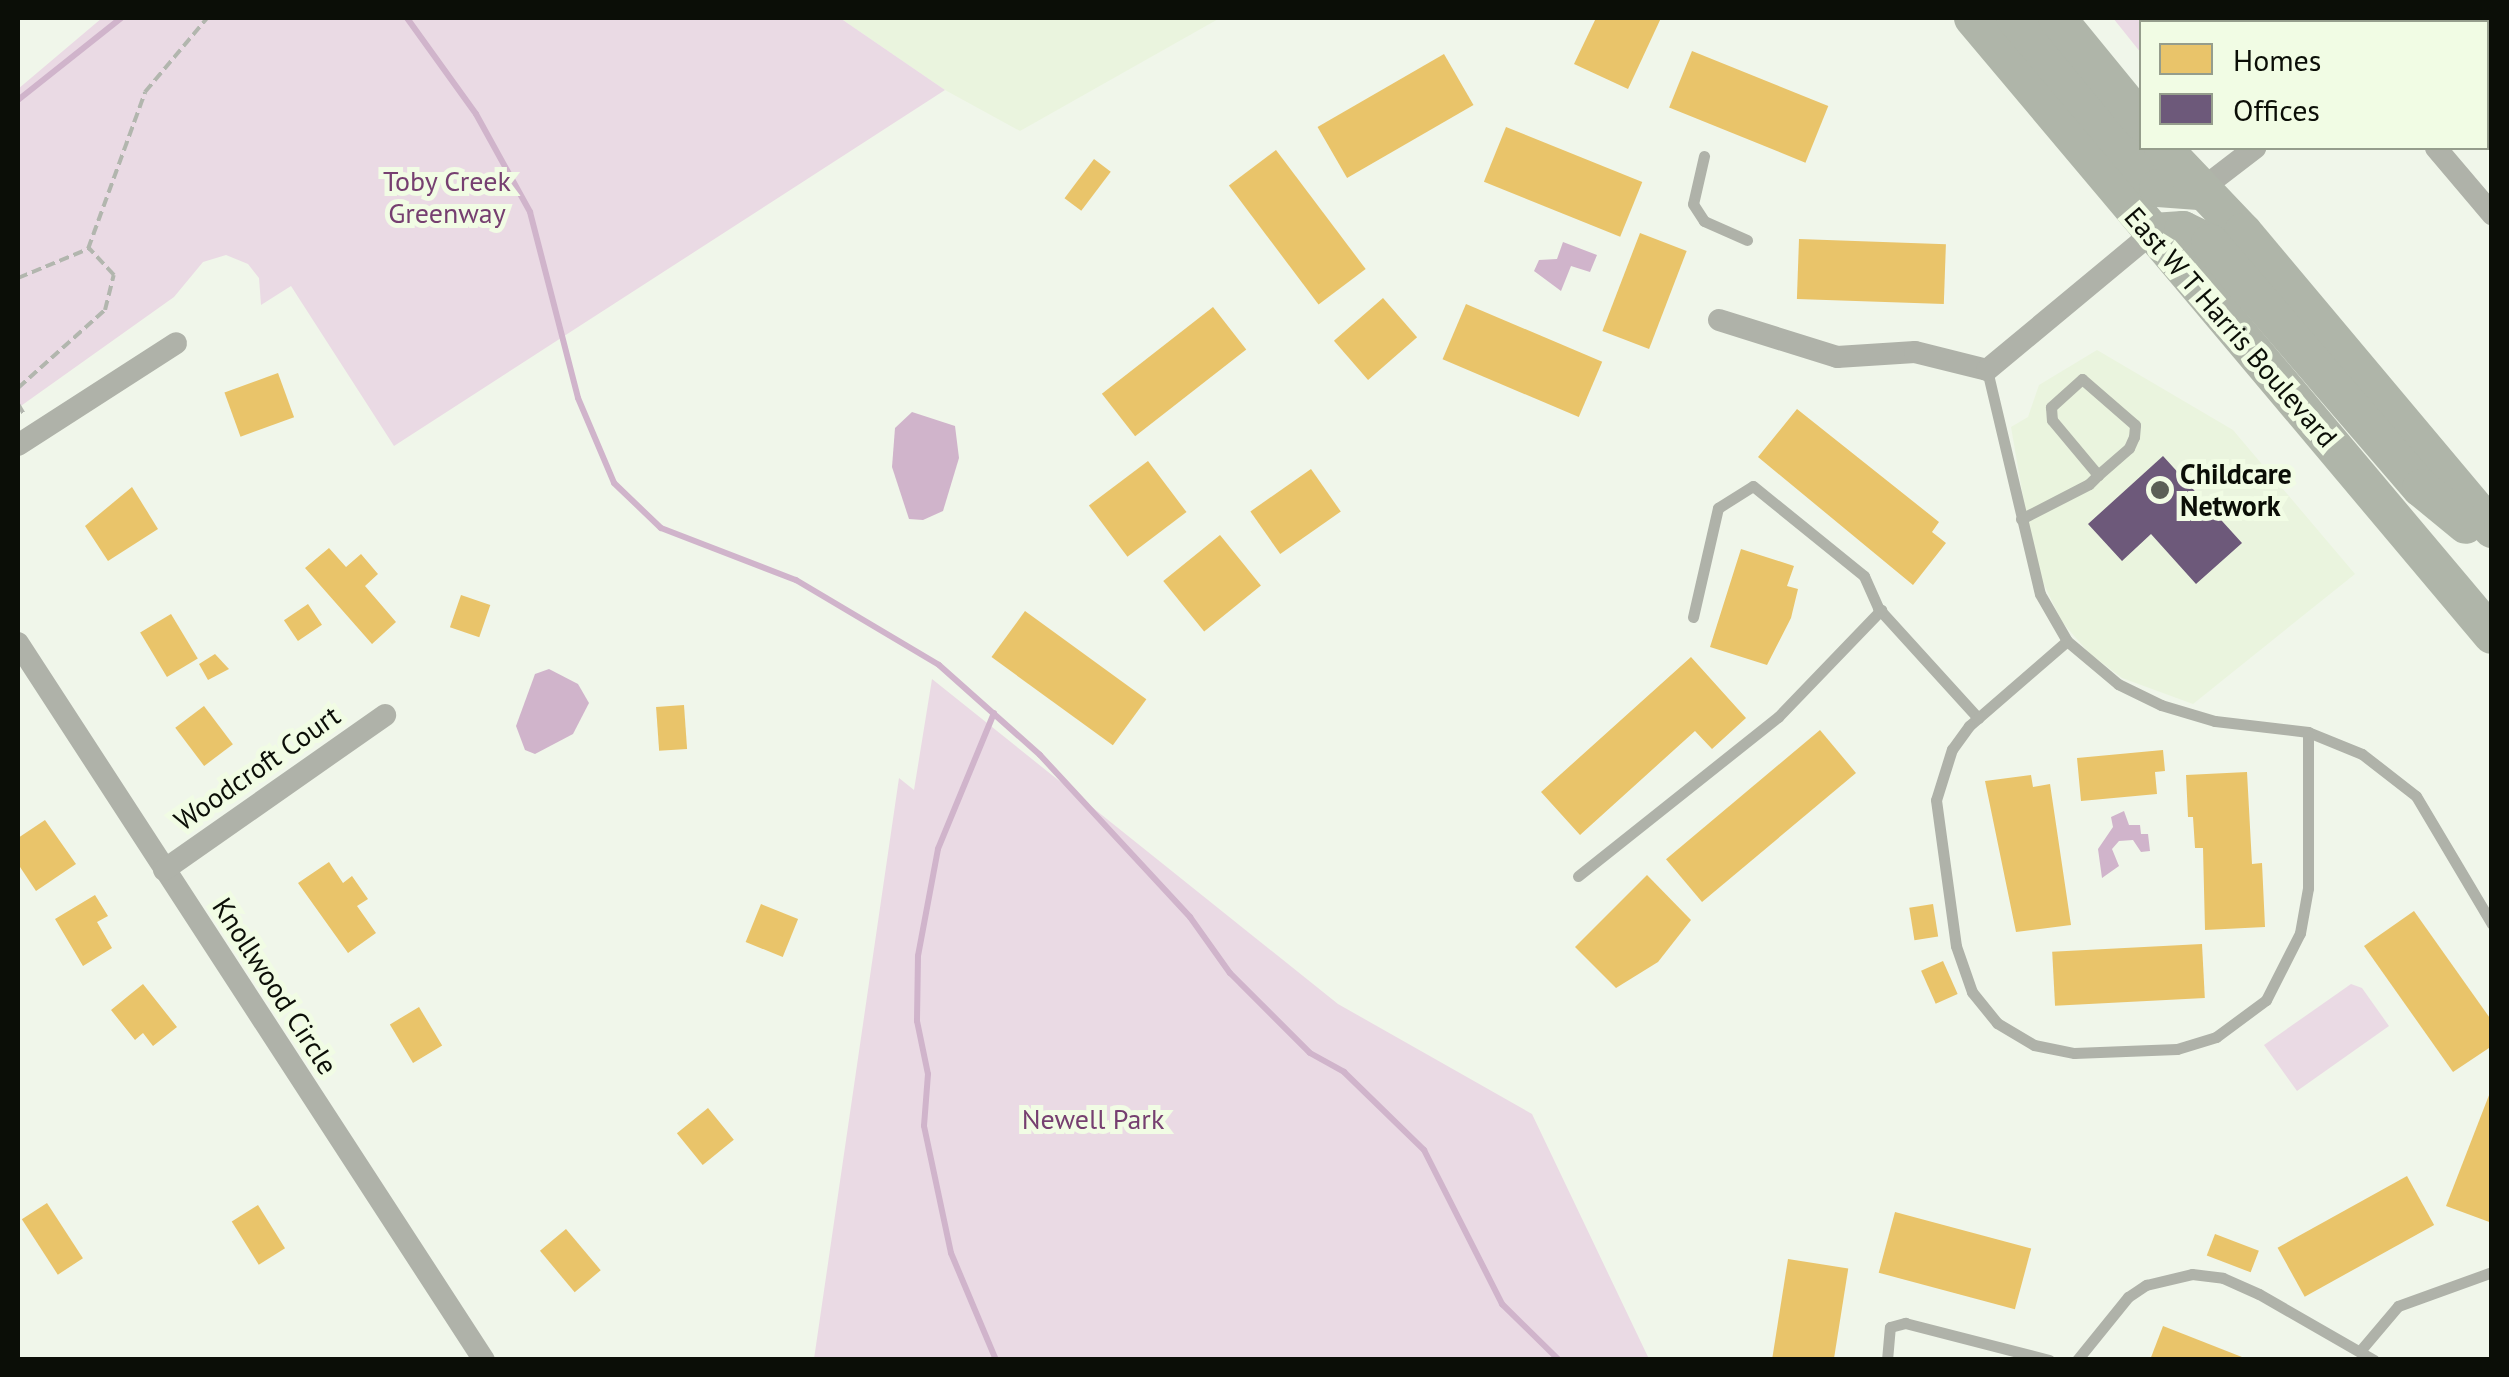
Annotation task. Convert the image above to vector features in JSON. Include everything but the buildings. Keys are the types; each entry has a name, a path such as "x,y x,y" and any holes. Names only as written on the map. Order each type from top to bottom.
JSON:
{"main road":[{"name":"East W T Harris Boulevard","path":"1973,18 2492,634"},
{"path":"2016,18 2158,188 2200,191"},
{"path":"2057,18 2139,118"},
{"path":"2165,150 2242,232 2492,529"},
{"path":"2153,232 2183,230 2210,243 2422,488 2492,547"}],"street":[{"path":"2200,191 2252,150"},
{"path":"2438,150 2489,204"},
{"path":"1719,320 1836,357 1916,352 1987,370 2153,232"},
{"path":"18,444 176,344"},
{"name":"Knollwood Circle","path":"18,643 484,1360"},
{"name":"Woodcroft Court","path":"164,870 385,715"}],"lane":[{"path":"1704,156 1693,204 1704,220 1747,240"},
{"path":"1987,370 2040,594 2067,641 2118,684 2162,705 2215,721 2308,732 2362,754 2416,796 2492,924"},
{"path":"2020,519 2062,502 2098,475 2128,448 2135,425 2082,379 2051,407 2052,420 2098,475"},
{"path":"1693,617 1718,508 1753,486 1864,576 1881,610 1978,718"},
{"path":"1578,876 1778,717 1881,610"},
{"path":"2067,641 1978,718 1952,749 1936,800 1956,946 1972,992 1998,1023 2034,1045 2074,1054 2176,1048 2216,1037 2266,1000 2300,933 2308,888 2308,732"},
{"path":"2360,1351 2398,1306 2492,1272"},
{"path":"2077,1360 2128,1297 2156,1281 2192,1274 2224,1278 2374,1360"},
{"path":"1887,1360 1890,1327 1904,1323 2049,1360"}],"path":[{"path":"18,278 62,265 88,248 145,92 208,18"},
{"path":"18,388 96,322 111,297 111,266 88,248"}],"shaded area":[{"path":"840,18 1220,18 1020,131 945,90"},
{"path":"1563,242 1597,255 1590,272 1571,266 1561,291 1534,271 1539,260 1557,259"},
{"path":"2097,350 2233,430 2355,574 2193,704 2122,678 2089,653 2062,622 2035,566 2011,427 2028,417 2039,385"},
{"path":"912,412 955,426 959,458 943,511 923,520 909,519 892,467 895,428"},
{"path":"549,669 578,684 589,703 573,734 535,754 525,750 516,726 535,674"},
{"path":"2124,811 2129,825 2140,825 2141,834 2148,834 2150,851 2141,852 2133,840 2119,841 2112,849 2119,866 2102,878 2098,849 2113,827 2111,817"}],"green space":[{"name":"Toby Creek Greenway","path":"102,18 840,18 945,90 394,446 291,286 261,305 259,278 248,264 226,255 203,262 174,297 18,408 18,89"},
{"path":"2113,18 2205,20 2139,20 2139,50"},
{"name":"Newell Park","path":"932,679 1338,1004 1532,1114 1649,1359 814,1359 899,778 914,790"},
{"path":"2351,984 2362,988 2389,1026 2297,1091 2264,1045"}],"waterway":[{"path":"18,100 121,18"},
{"path":"407,18 476,114 530,212 578,398 614,483 661,528 796,580 939,665 1040,755 1190,917 1230,973 1310,1053 1344,1072 1424,1150 1502,1304 1559,1360"},
{"path":"994,713 938,849 918,956 917,1021 928,1074 924,1126 951,1253 996,1360"}],"place":[{"name":"Childcare Network","path":"2160,490"}]}
